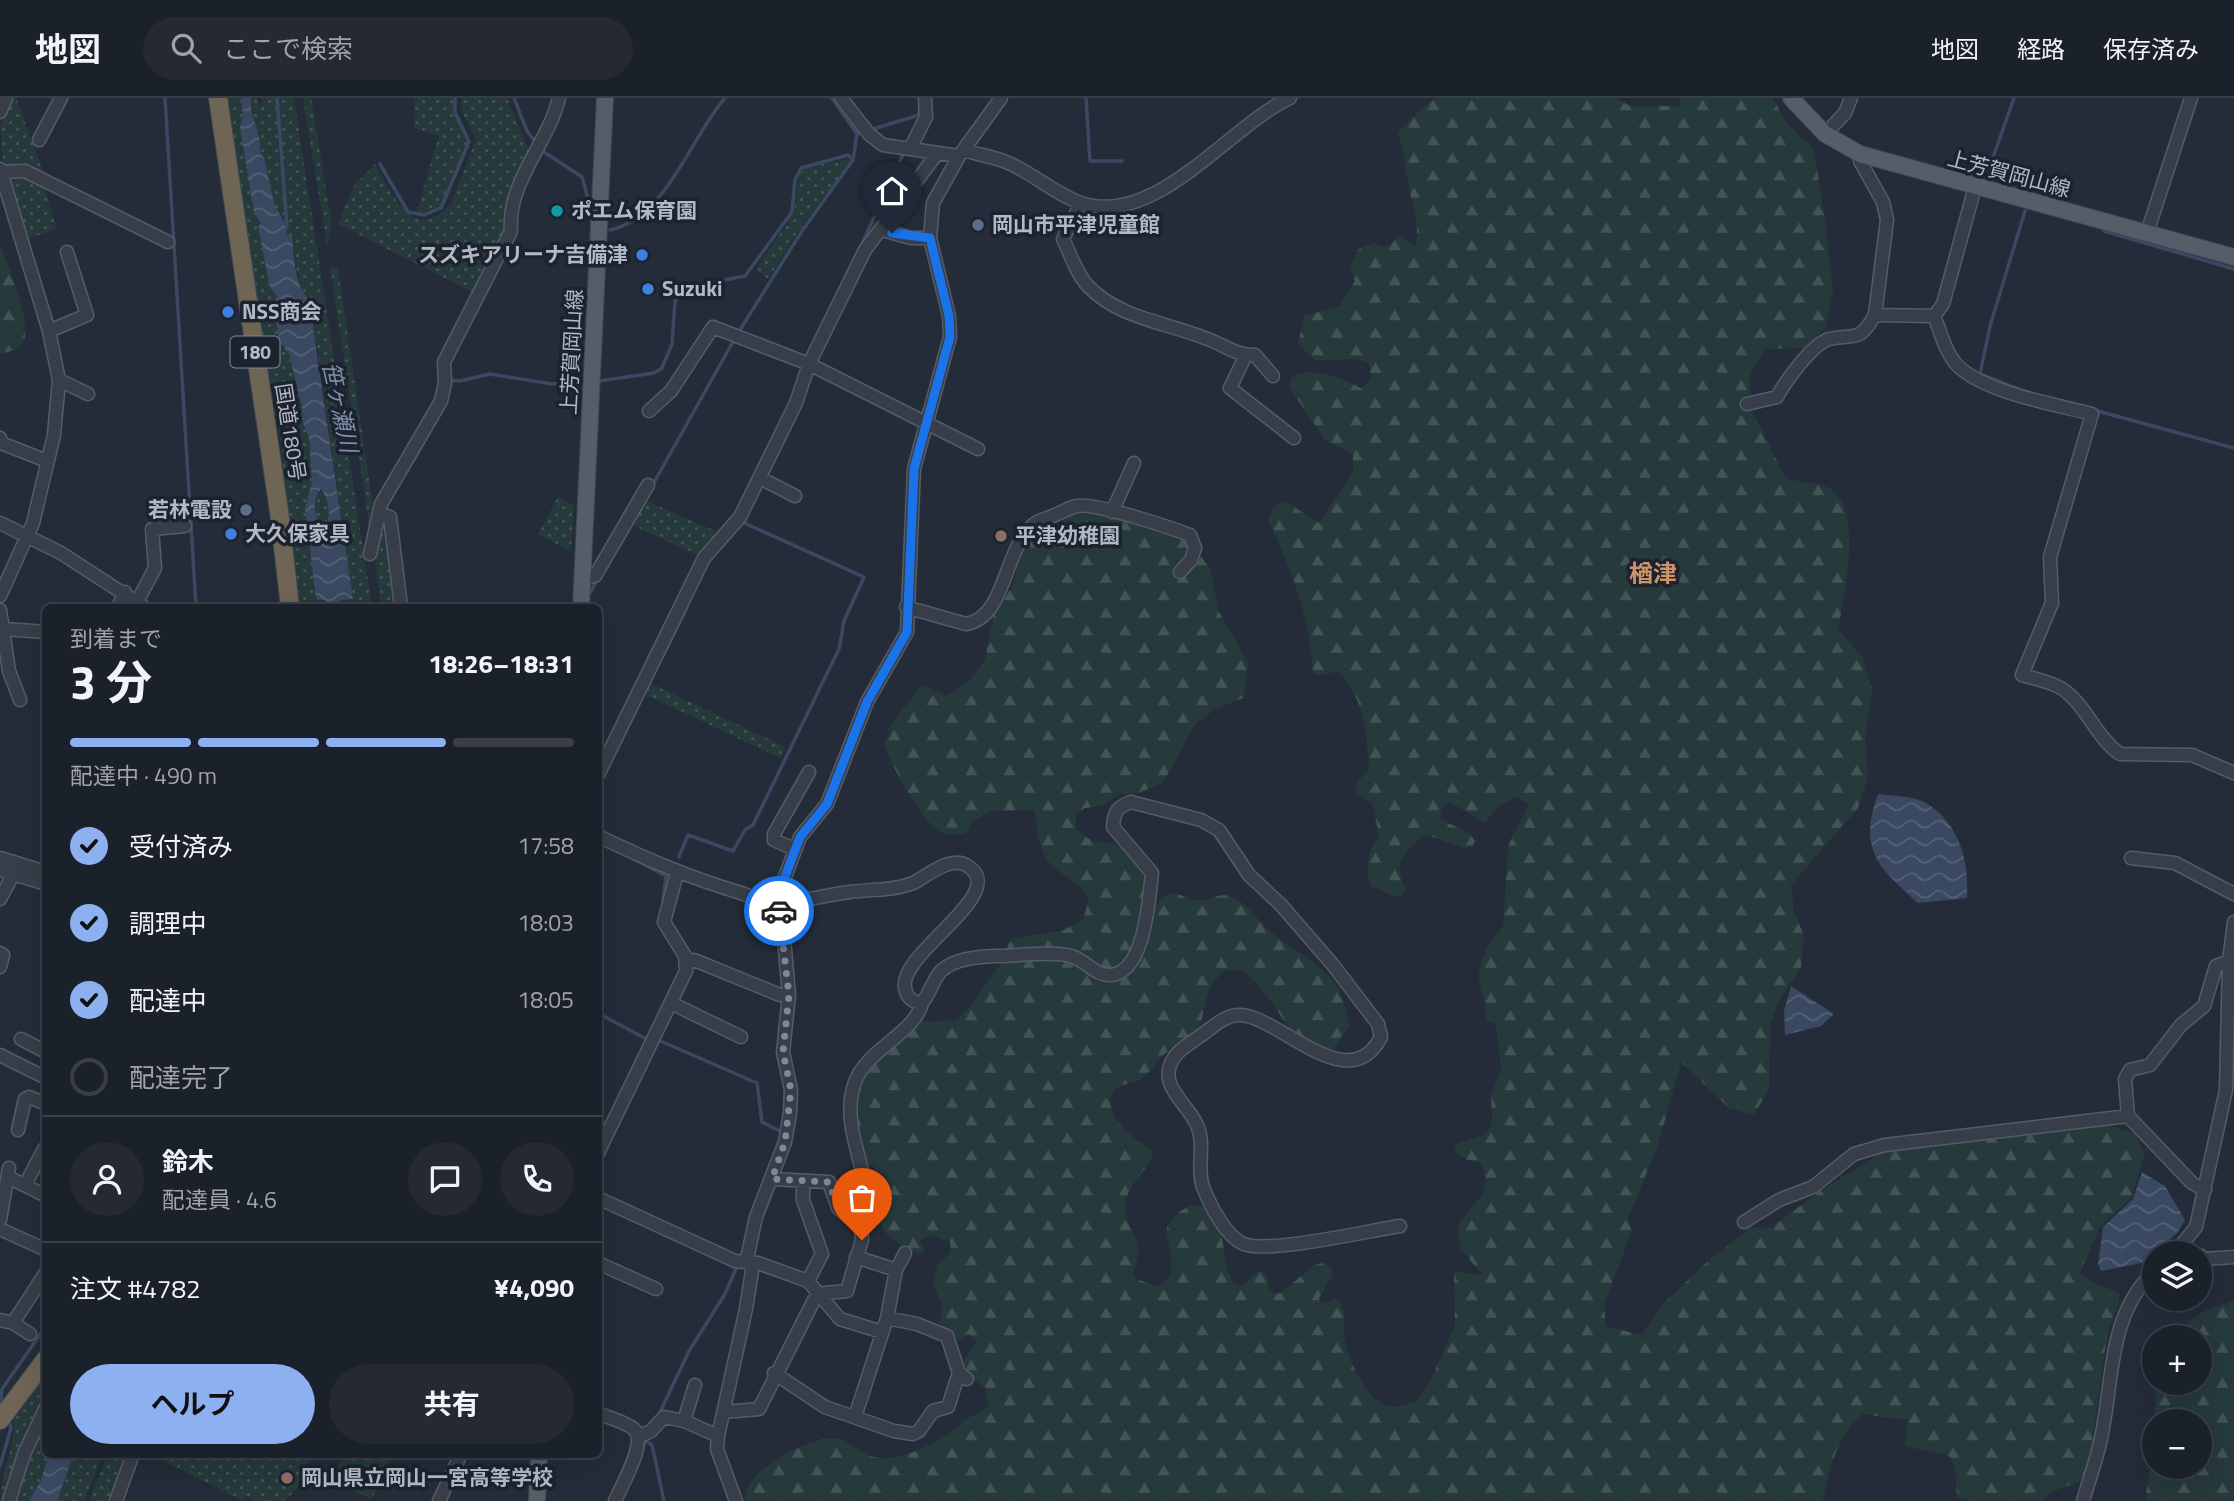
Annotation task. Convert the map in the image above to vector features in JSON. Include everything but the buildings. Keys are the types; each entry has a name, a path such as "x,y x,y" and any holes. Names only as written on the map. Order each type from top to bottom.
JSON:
{"highway":[{"name":"国道180号","path":"218,98 279,511 290,604"},
{"path":"1,1418 42,1364"}],"main road":[{"name":"上芳賀岡山線","path":"581,604 605,98"},
{"name":"上芳賀岡山線","path":"1791,98 1808,120 1825,134 1860,154 2234,257"},
{"path":"537,1501 539,1458"}],"street":[{"path":"0,112 6,98"},
{"path":"39,140 61,98"},
{"path":"400,604 381,504 441,401 445,383 444,362 511,231 511,211 559,98"},
{"path":"841,98 867,131 883,145 931,150 936,155 962,153 1007,162 1081,203 1128,205 1181,179 1273,102 1290,98"},
{"path":"908,147 926,117 925,98"},
{"path":"736,1501 717,1449 718,1436 746,1309 752,1271 748,1254 756,1217 785,1142 790,1112 791,1090 783,1052 789,995 782,916 775,903 794,849 827,804 867,702 897,654 907,632 914,469 950,337 949,316 930,238 933,203 962,153 1001,98"},
{"path":"1825,134 1845,113 1851,98"},
{"path":"2147,233 2191,98"},
{"path":"1747,404 1777,397 1793,370 1819,345 1828,339 1850,339 1860,335 1875,315 1882,283 1887,220 1883,202 1860,162 1860,154"},
{"path":"602,767 704,558 738,519 760,478 796,403 807,363 865,250 883,230 936,155"},
{"path":"0,596 28,537 58,410 59,380 49,331 0,170 25,171 168,242"},
{"path":"1934,316 1943,304 1975,187"},
{"path":"1081,203 1063,239 1087,286 1114,305 1152,322 1209,339 1243,356 1255,355 1273,376"},
{"path":"883,230 911,238 930,238"},
{"path":"49,331 87,315 67,252"},
{"path":"1875,315 1934,316"},
{"path":"1934,316 1949,352 1957,365 1967,372 2026,396 2092,414 2050,557 2053,603 2022,674 2061,688 2072,697 2101,737 2120,754 2192,755 2234,773"},
{"path":"649,411 671,391 713,327 807,363 978,449"},
{"path":"1243,356 1230,388 1294,438"},
{"path":"59,380 88,394"},
{"path":"0,438 1,443 47,461"},
{"path":"1112,512 1133,463"},
{"path":"760,478 795,496"},
{"path":"582,578 595,576 648,485"},
{"path":"906,607 966,624 975,623 984,615 1002,587 1012,555 1037,522 1078,505 1156,522 1190,535 1195,548 1191,560 1180,572"},
{"path":"370,554 384,515"},
{"path":"0,523 125,592 141,604 155,568 152,529 185,526"},
{"path":"119,604 125,592"},
{"path":"0,610 9,671 20,700"},
{"path":"4,629 42,632"},
{"path":"794,849 774,840 774,834 808,772"},
{"path":"819,1295 847,1291 862,1240 861,1227 867,1204 850,1127 848,1105 855,1080 876,1051 913,1019 933,990 939,973 950,964 979,957 1069,955 1097,972 1111,975 1125,969 1137,951 1147,924 1152,873 1144,860 1113,827 1114,814 1120,806 1131,802 1202,820 1219,830 1249,875 1282,905 1333,965 1378,1024 1381,1037 1375,1048 1363,1055 1342,1060 1323,1056 1260,1020 1241,1015 1227,1017 1176,1053 1168,1067 1167,1082 1196,1122 1201,1137 1200,1176 1203,1188 1217,1214 1235,1238 1247,1245 1314,1240 1400,1226"},
{"path":"602,838 677,873 775,903 856,891 894,889 953,862 966,865 975,874 977,886 973,897 943,934 922,948 909,964 904,983 906,996 914,1002 922,1003"},
{"path":"0,858 42,871"},
{"path":"2131,858 2175,863 2234,894"},
{"path":"0,899 6,873 42,883"},
{"path":"677,873 664,922 690,962 780,995 789,995"},
{"path":"2186,1241 2196,1227 2226,1090 2229,961 2234,922"},
{"path":"0,953 3,955 0,967"},
{"path":"2205,1190 2192,1183 2128,1116 2125,1079 2130,1070 2150,1065 2181,1025 2204,1006 2216,966 2229,961"},
{"path":"602,1145 674,1004 690,962"},
{"path":"674,1004 741,1037"},
{"path":"21,1039 42,1050"},
{"path":"0,1055 42,1076"},
{"path":"18,1130 25,1099 29,1097 42,1102"},
{"path":"1744,1222 1779,1200 1813,1187 1854,1154 1885,1146 2128,1116"},
{"path":"25,1185 42,1153"},
{"path":"0,1220 8,1172 42,1194"},
{"path":"772,1179 829,1182 838,1208 861,1227"},
{"path":"803,1182 803,1200 822,1254 808,1281"},
{"path":"602,1200 750,1264 758,1263 808,1281 840,1319 883,1332"},
{"path":"0,1229 42,1248"},
{"path":"855,1417 887,1318 896,1270 905,1253"},
{"path":"856,1257 896,1270"},
{"path":"2212,1258 2234,1257"},
{"path":"602,1265 656,1289"},
{"path":"30,1334 6,1321 42,1277"},
{"path":"2083,1501 2101,1439 2115,1339 2135,1293 2142,1285"},
{"path":"724,1412 759,1409 774,1373 819,1295"},
{"path":"774,1373 805,1396 894,1431 913,1434 919,1431 933,1411 948,1407 963,1376 947,1336 916,1324 887,1318"},
{"path":"684,1421 695,1385"},
{"path":"602,1415 634,1429 638,1437 639,1447 615,1501"},
{"path":"9,1501 24,1454 42,1416"},
{"path":"638,1437 651,1431 664,1417 684,1421 718,1436"},
{"path":"116,1501 131,1458"},
{"path":"439,1501 459,1458"}],"green space":[{"path":"11,98 16,98 46,179 3,164 0,125"},
{"path":"225,98 241,98 243,114 240,128 256,216 261,223 258,227 270,288 277,297 274,301 280,342 289,354 302,406 302,420 309,438 312,482 305,508 316,598 325,601 325,604 299,604 281,446"},
{"path":"251,98 257,98 260,108 262,98 294,98 372,604 339,604 340,600 353,599 318,352 296,268 292,237 286,235 286,227 275,206 264,158 260,153"},
{"path":"303,98 311,98 332,226 327,244"},
{"path":"415,98 453,98 453,111 467,141 447,196 433,210 416,213 439,136 414,128"},
{"path":"462,98 507,98 530,153 509,223 476,294 338,224 353,187 375,164 397,201 415,218 426,219 438,215 452,202 476,139 461,110"},
{"path":"1434,98 1613,98 1631,106 1679,106 1681,98 1773,98 1785,121 1814,149 1825,220 1833,291 1825,328 1805,348 1765,349 1750,375 1751,408 1786,479 1829,488 1840,498 1846,514 1849,554 1838,630 1862,656 1872,689 1865,737 1868,777 1858,808 1791,885 1794,913 1804,935 1801,967 1779,1000 1770,1025 1769,1090 1753,1115 1729,1108 1681,1062 1658,1145 1628,1219 1632,1230 1604,1305 1606,1326 1641,1335 1663,1304 1705,1264 1750,1228 1772,1227 1822,1190 1894,1145 2082,1129 2103,1124 2135,1133 2145,1155 2131,1198 2100,1227 2080,1272 2092,1282 2119,1293 2108,1334 2084,1480 2053,1491 2042,1501 1970,1501 1957,1497 1955,1467 1949,1456 1905,1446 1907,1420 1861,1414 1845,1434 1835,1454 1823,1501 745,1501 746,1490 765,1468 810,1443 835,1438 871,1456 896,1457 936,1442 988,1406 986,1388 970,1377 963,1363 977,1341 968,1334 960,1341 939,1323 942,1307 933,1285 937,1266 951,1252 950,1242 934,1237 923,1238 920,1241 924,1249 923,1255 895,1241 882,1226 880,1205 883,1175 864,1160 862,1132 855,1121 861,1080 882,1053 917,1022 956,1020 969,1008 1002,962 1037,958 1063,960 1076,964 1107,982 1127,974 1144,950 1155,910 1166,895 1177,894 1201,900 1227,896 1244,904 1271,932 1322,969 1331,979 1345,1006 1349,1026 1333,1049 1310,1045 1290,1030 1261,988 1250,977 1238,970 1226,971 1211,987 1198,1033 1166,1053 1143,1077 1115,1090 1111,1098 1114,1115 1127,1132 1153,1153 1129,1191 1125,1205 1126,1218 1138,1246 1133,1273 1137,1279 1158,1287 1166,1281 1172,1265 1167,1228 1177,1214 1194,1205 1205,1208 1218,1226 1229,1274 1234,1283 1243,1285 1259,1271 1266,1274 1269,1288 1274,1294 1281,1293 1314,1265 1324,1263 1332,1268 1332,1276 1319,1298 1320,1302 1325,1304 1332,1299 1339,1299 1344,1315 1345,1342 1356,1371 1376,1399 1393,1407 1415,1402 1432,1377 1455,1325 1454,1271 1483,1275 1460,1248 1458,1225 1481,1196 1486,1181 1485,1173 1480,1163 1465,1159 1454,1150 1457,1144 1485,1134 1492,1124 1491,1096 1501,1068 1496,1024 1486,1021 1479,982 1480,970 1486,950 1503,928 1508,846 1529,804 1516,797 1498,806 1485,823 1450,802 1442,809 1440,819 1469,833 1475,841 1472,847 1463,848 1427,835 1412,845 1400,865 1406,889 1402,896 1395,897 1370,885 1368,859 1379,836 1373,805 1356,794 1355,786 1369,768 1362,716 1353,692 1337,671 1320,676 1313,673 1304,613 1285,558 1268,520 1274,507 1285,501 1319,523 1353,471 1353,454 1325,440 1289,387 1292,377 1309,372 1327,375 1361,388 1371,379 1369,363 1350,359 1315,360 1298,344 1304,316 1340,306 1355,281 1350,267 1357,250 1374,243 1385,247 1399,237 1416,245 1416,218 1397,132"},
{"path":"849,159 851,161 799,230 768,279 756,269 794,213 799,174 809,166"},
{"path":"21,174 44,185 57,229 25,239 6,178"},
{"path":"0,243 21,302 25,336 20,347 0,353"},
{"path":"330,267 338,269 374,513 372,544"},
{"path":"324,489 329,515 323,529 315,503"},
{"path":"558,497 574,506 571,552 538,534"},
{"path":"647,501 720,533 699,556 632,525"},
{"path":"1080,511 1103,514 1188,539 1211,570 1218,610 1248,663 1244,698 1215,709 1195,725 1163,783 1133,795 1119,794 1102,806 1085,808 1076,814 1076,830 1093,840 1114,844 1131,852 1140,864 1143,874 1143,905 1135,939 1121,965 1107,971 1077,956 1014,952 1007,947 1012,938 1061,931 1083,920 1089,899 1077,884 1048,861 1039,840 1034,810 992,811 971,822 968,832 944,834 933,826 916,806 884,745 889,733 888,728 922,685 947,696 970,680 985,660 994,612 1011,589 1026,543 1040,527 1058,524"},
{"path":"384,518 395,604 381,604 375,559"},
{"path":"650,683 785,747 780,758 644,694"},
{"path":"2234,1301 2234,1501 2145,1501 2148,1479 2212,1479 2212,1409 2155,1409 2156,1395 2212,1395 2212,1325 2185,1325 2204,1311 2212,1311 2212,1308"},
{"path":"42,1370 42,1398 28,1427 29,1434 5,1501 0,1501 13,1435 12,1413"},
{"path":"42,1426 42,1458 48,1458 41,1480 29,1501 15,1501"},
{"path":"73,1458 101,1458 84,1501 57,1501"},
{"path":"106,1458 126,1458 110,1501 89,1501"},
{"path":"158,1458 311,1458 296,1489 285,1501 256,1501 245,1496 243,1501"},
{"path":"342,1458 391,1458 372,1499 332,1480"}],"water":[{"path":"241,98 251,98 260,153 264,158 275,206 287,227 286,235 292,236 300,286 309,300 353,599 340,600 339,604 325,604 325,600 316,599 305,508 312,482 309,438 302,420 302,406 289,354 280,342 273,305 277,296 270,288 258,227 261,223 254,213 240,128 243,114","holes":["321,489 329,514 323,528 316,514 315,504"]},
{"path":"1878,794 1926,803 1947,822 1964,857 1967,898 1918,903 1892,879 1882,867 1871,844 1872,813"},
{"path":"1791,986 1834,1014 1821,1026 1785,1035 1784,1011"},
{"path":"2142,1172 2165,1186 2185,1220 2177,1233 2168,1241 2142,1241 2142,1263 2101,1271 2098,1264 2103,1227 2133,1199"},
{"path":"48,1458 73,1458 57,1501 29,1501 41,1480"}],"waterway":[{"path":"165,98 196,604"},
{"path":"277,98 287,227"},
{"path":"380,164 408,212 424,215 441,208 469,142 455,112 455,98"},
{"path":"514,98 527,131 537,144"},
{"path":"610,230 630,222 647,210 662,193 725,98"},
{"path":"738,333 802,231 853,160 857,134 832,98"},
{"path":"1086,98 1090,161 1122,161"},
{"path":"1986,177 2014,98"},
{"path":"857,134 919,115 920,106"},
{"path":"541,150 582,177 588,199"},
{"path":"860,248 905,150"},
{"path":"599,381 654,373 662,368 672,344 675,302 683,288 745,276 792,212 795,180 801,168 848,155 852,159"},
{"path":"2025,211 1990,326 1980,374 2026,392"},
{"path":"2104,231 2234,269"},
{"path":"652,486 734,340"},
{"path":"450,380 460,381 490,374 552,384 580,382"},
{"path":"2094,410 2234,448"},
{"path":"412,463 429,433"},
{"path":"679,857 688,835 733,851 745,830 753,825 839,649 844,621 864,577 742,522"},
{"path":"590,593 597,580"},
{"path":"663,656 687,607"},
{"path":"630,857 666,876 663,901"},
{"path":"602,1015 648,1040"},
{"path":"658,1040 757,1083 762,1122 784,1133"},
{"path":"660,1412 689,1351 725,1294 737,1266"},
{"path":"1,1402 2,1389 42,1332"},
{"path":"0,1466 11,1428 8,1418"},
{"path":"645,1440 652,1445 664,1501"},
{"path":"641,1455 645,1440"}],"way so far":[{"path":"779,911 782,916 789,995 783,1052 791,1090 785,1142 772,1179 829,1182 838,1208 861,1227 862,1240"}],"place":[{"name":"ポエム保育園","path":"557,211"},
{"name":"岡山市平津児童館","path":"978,225"},
{"name":"スズキアリーナ吉備津","path":"642,255"},
{"name":"Suzuki","path":"648,289"},
{"name":"NSS商会","path":"228,312"},
{"name":"若林電設","path":"246,510"},
{"name":"大久保家具","path":"231,534"},
{"name":"平津幼稚園","path":"1001,536"},
{"name":"岡山県立岡山一宮高等学校","path":"287,1478"}],"district":[{"name":"楢津","path":"1653,574"}],"route":[{"path":"779,911 775,903 790,858 800,837 827,804 867,702 897,654 907,632 910,507 914,469 950,337 949,316 930,238 911,238 892,233"}],"water label":[{"name":"笹ヶ瀬川","path":"340,407"}]}
